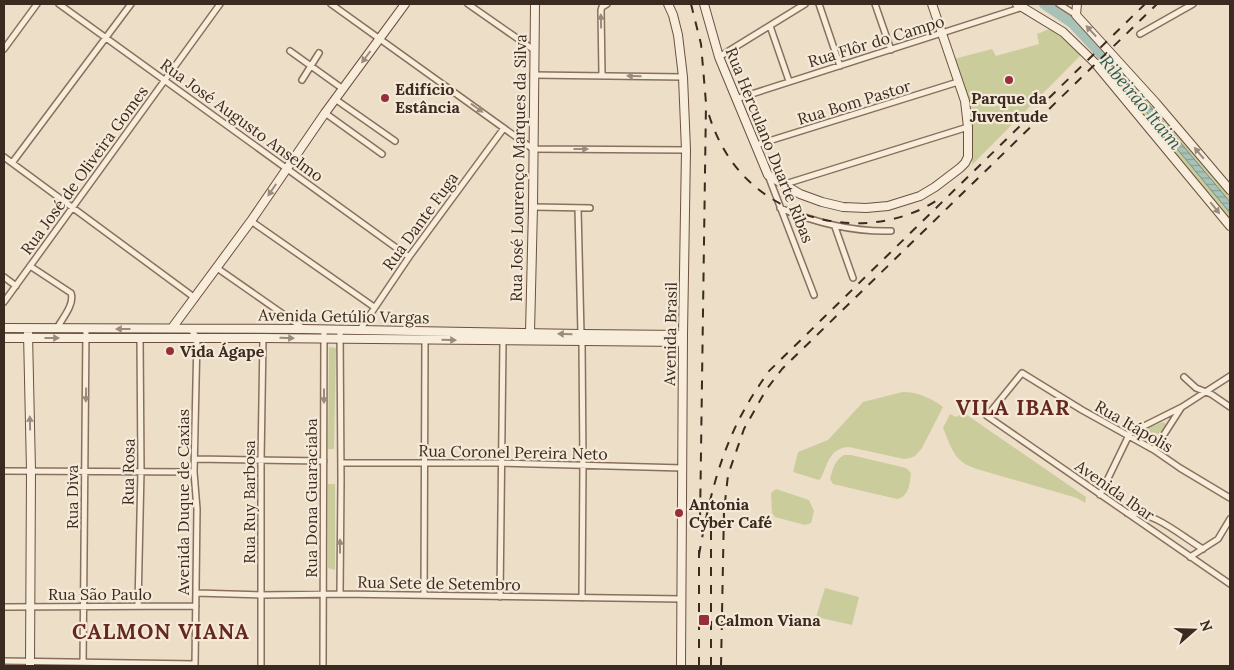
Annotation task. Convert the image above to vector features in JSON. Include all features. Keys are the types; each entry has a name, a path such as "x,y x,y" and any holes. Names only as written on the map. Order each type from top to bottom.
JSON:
{"main road":[{"path":"172,328 251,221 335,98 405,4"},
{"name":"Rua José Lourenço Marques da Silva","path":"530,333 534,4"},
{"name":"Avenida Brasil","path":"668,4 678,35 686,150 681,666"},
{"name":"Rua Herculano Duarte Ribas","path":"704,4 719,56 768,176"},
{"path":"768,176 800,194 822,202 843,207 866,208 904,202 920,196 935,187 965,163 968,157 966,106 932,4"},
{"path":"1077,4 1076,15 1156,103 1230,190"},
{"path":"1020,6 1063,32 1094,63 1230,226"},
{"path":"185,312 190,328"},
{"name":"Avenida Getúlio Vargas","path":"4,328 340,329 530,333 582,338"},
{"path":"28,328 30,664"},
{"path":"503,341 525,338 530,333"},
{"name":"Avenida Getúlio Vargas","path":"4,338 263,338 503,341 582,338 683,338"}],"street":[{"path":"4,49 37,4"},
{"name":"Rua José Augusto Anselmo","path":"59,4 409,257"},
{"path":"12,163 131,4"},
{"name":"Rua José de Oliveira Gomes","path":"4,302 220,4"},
{"path":"331,4 533,149 686,150"},
{"path":"468,4 534,50"},
{"path":"602,75 601,10 607,4"},
{"path":"719,56 805,4"},
{"path":"819,4 840,66"},
{"path":"876,4 891,50"},
{"path":"1059,4 1076,15"},
{"path":"1140,34 1193,4"},
{"name":"Rua Flôr do Campo","path":"736,99 941,34 1020,6"},
{"path":"770,26 789,81"},
{"path":"290,52 343,89"},
{"path":"302,80 318,53"},
{"path":"533,75 682,77"},
{"name":"Rua Bom Pastor","path":"756,146 958,82"},
{"path":"335,98 395,141"},
{"path":"325,113 382,154"},
{"path":"782,185 968,127"},
{"name":"Rua Dante Fuga","path":"356,340 359,330 374,307 504,128"},
{"path":"4,157 195,298"},
{"name":"Rua Herculano Duarte Ribas","path":"768,176 814,295"},
{"path":"533,207 590,208"},
{"path":"578,208 582,338 582,598"},
{"path":"780,208 835,226 862,230 891,231"},
{"path":"251,221 374,307"},
{"path":"835,226 853,278"},
{"path":"30,266 73,296 72,302 57,328"},
{"path":"217,268 303,329"},
{"path":"4,277 16,286"},
{"path":"190,328 196,338"},
{"name":"Rua Diva","path":"84,664 86,329"},
{"path":"340,329 340,594"},
{"name":"Rua Dona Guaraciaba","path":"323,666 324,330"},
{"name":"Rua Rosa","path":"138,606 141,471 140,338"},
{"name":"Avenida Duque de Caxias","path":"195,665 197,509 194,472 196,338"},
{"name":"Rua Ruy Barbosa","path":"261,666 263,338"},
{"path":"424,596 426,340"},
{"path":"500,597 503,341"},
{"name":"Rua Itápolis","path":"987,416 1022,373 1082,410 1154,450 1230,498"},
{"path":"1100,495 1129,436 1136,430 1182,408 1230,376"},
{"path":"1184,377 1196,388 1230,407"},
{"path":"1154,450 1182,408"},
{"name":"Avenida Ibar","path":"987,416 1230,584"},
{"path":"195,459 324,461"},
{"name":"Rua Coronel Pereira Neto","path":"341,463 583,465 684,468"},
{"path":"4,471 194,472"},
{"path":"1126,513 1147,514 1203,549"},
{"path":"1190,557 1218,539 1230,519"},
{"name":"Rua Sete de Setembro","path":"196,593 682,599"},
{"name":"Rua São Paulo","path":"4,607 196,606"},
{"path":"4,661 30,664 195,665"}],"green space":[{"name":"Parque da Juventude","path":"1052,28 1081,55 972,165 973,114 954,59 992,49 996,56 1039,44 1037,34"},
{"path":"1131,83 1152,104 1230,197 1230,202 1146,104"},
{"path":"1137,106 1145,110 1230,213 1230,219"},
{"path":"329,347 336,348 334,449 328,449"},
{"path":"903,392 924,396 943,407 922,448 915,456 904,459 849,447 838,450 830,457 819,480 793,472 798,452 828,440 863,402"},
{"path":"964,413 1086,497 1085,503 1077,498 977,469 963,463 955,454 943,428 950,414 956,417"},
{"path":"1163,422 1166,426 1155,442 1151,442 1136,433"},
{"path":"844,455 906,468 911,473 906,493 897,499 833,484 830,479 833,469 838,460"},
{"path":"328,484 335,484 335,570 328,568"},
{"path":"776,489 809,500 814,511 811,523 805,525 775,517 772,513 771,493"},
{"path":"825,588 859,597 852,625 816,617"}],"water":[{"path":"1109,57 1230,202 1230,213 1145,110 1137,106 1103,63"}],"waterway":[{"name":"Ribeirão Itaim","path":"1044,4 1072,23 1115,69"}],"railway":[{"path":"691,4 701,44 706,103 700,522"},
{"path":"1049,98 1145,4"},
{"path":"721,666 724,511 728,475 744,429 766,390 782,369 1157,4"},
{"path":"709,115 716,134 726,152 744,176 771,198 793,210 816,218 866,223 890,220 914,212 936,201"},
{"path":"699,555 706,516 722,459 749,401 768,372 1020,126"},
{"path":"711,666 712,517"},
{"path":"699,550 699,666"}],"place":[{"name":"Parque da Juventude","path":"1009,80"},
{"name":"Edifício Estância","path":"385,98"},
{"name":"Vida Ágape","path":"170,351"},
{"name":"Antonia Cyber Café","path":"679,513"},
{"name":"Calmon Viana","path":"704,620"}],"district":[{"name":"VILA IBAR","path":"1013,407"},
{"name":"CALMON VIANA","path":"161,631"}]}
